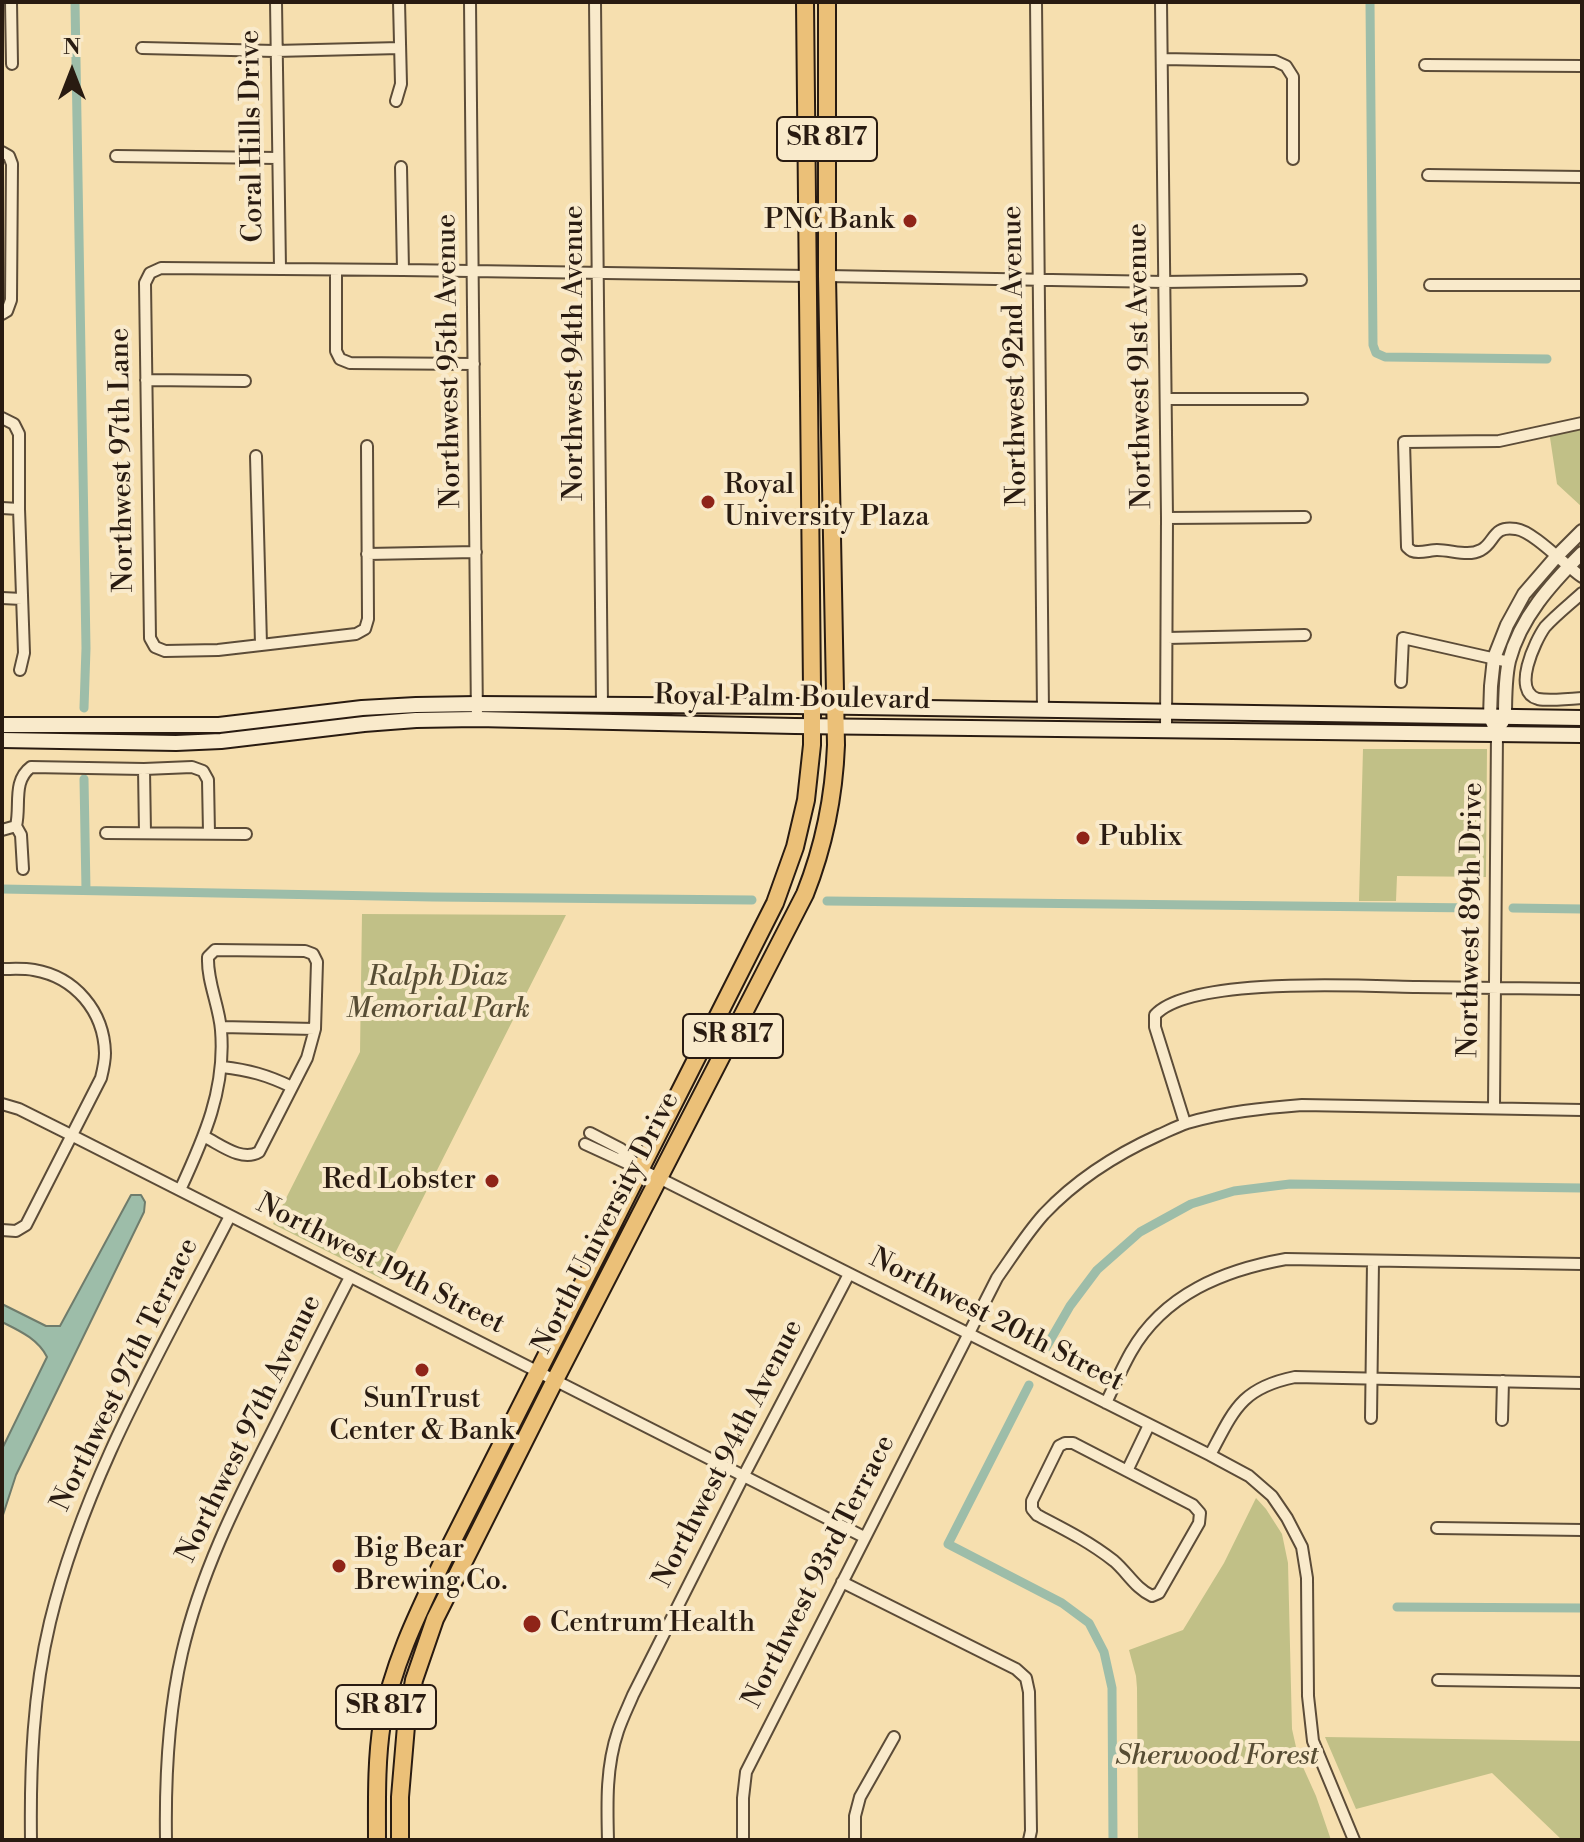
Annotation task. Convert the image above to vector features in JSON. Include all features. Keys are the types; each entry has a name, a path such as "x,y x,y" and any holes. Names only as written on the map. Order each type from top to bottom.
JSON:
{"main road":[{"name":"North University Drive","path":"377,1840 382,1723 409,1632 775,903 795,847 806,800 812,745 812,707 805,2"},
{"name":"North University Drive","path":"400,1840 406,1726 414,1680 435,1619 811,879 832,801 836,726 827,276 827,2"},
{"path":"807,221 815,263 827,276"},
{"path":"808,276 818,285 829,324"},
{"name":"Royal Palm Boulevard","path":"2,725 219,725 362,708 477,704 1582,718"},
{"path":"618,723 651,705"},
{"name":"Royal Palm Boulevard","path":"2,740 176,743 221,741 364,724 477,719 1582,735"},
{"path":"730,993 725,1025 731,1041"},
{"path":"428,1641 423,1622 433,1583"},
{"path":"409,1632 415,1645 414,1680"}],"street":[{"path":"11,2 12,64"},
{"name":"Coral Hills Drive","path":"276,2 280,268"},
{"path":"396,101 401,84 399,2"},
{"name":"Northwest 95th Avenue","path":"470,2 477,719"},
{"name":"Northwest 94th Avenue","path":"595,2 602,705"},
{"name":"Northwest 92nd Avenue","path":"1036,2 1043,710"},
{"name":"Northwest 91st Avenue","path":"1161,2 1167,399 1166,729"},
{"path":"142,48 275,51 400,48"},
{"path":"1162,59 1275,61 1286,66 1293,77 1293,159"},
{"path":"1425,65 1582,66"},
{"path":"4,313 11,300 12,164 6,154"},
{"path":"116,156 278,158"},
{"path":"401,167 403,270"},
{"path":"1428,175 1582,177"},
{"name":"Northwest 97th Lane","path":"261,644 218,650 165,651 155,647 150,638 145,283 150,273 161,268 280,268"},
{"path":"280,268 808,276"},
{"path":"336,270 336,351 340,359 350,363 474,364"},
{"path":"827,276 1164,282 1301,280"},
{"path":"1430,285 1582,285"},
{"path":"146,380 245,381"},
{"path":"1167,399 1302,399"},
{"path":"2,418 14,424 19,434 24,653 20,670"},
{"path":"1582,423 1499,441 1404,442 1407,547 1413,552 1477,552 1485,548 1495,533 1517,529 1530,535 1582,577"},
{"path":"256,456 261,644 356,634 365,629 368,619 367,446"},
{"path":"2,508 19,509"},
{"path":"1167,518 1305,517"},
{"name":"Northwest 89th Drive","path":"1494,1107 1497,717 1494,658 1524,594 1582,531"},
{"path":"367,554 476,552"},
{"name":"Northwest 89th Drive","path":"1497,717 1509,662 1521,630 1539,600 1582,553"},
{"path":"1582,593 1546,626 1536,641 1525,681 1526,690 1538,699 1582,698"},
{"path":"2,598 22,599"},
{"path":"1167,638 1305,635"},
{"path":"1401,682 1403,638 1509,662"},
{"path":"23,869 21,835 16,826 19,784 22,773 31,767 192,767 203,771 208,780 209,833"},
{"path":"144,769 145,833"},
{"path":"2,830 16,826"},
{"path":"106,833 246,834"},
{"path":"180,1190 205,1137 222,1067 221,1027 208,957 215,950 305,951 313,954 317,962 315,1029 307,1058 259,1152 251,1157 241,1155 205,1137"},
{"path":"2,969 34,970 64,980 83,995 95,1012 106,1055 101,1078 26,1225 16,1231 2,1230"},
{"path":"1185,1123 1155,1027 1155,1015 1161,1008 1175,1002 1213,992 1273,985 1582,989"},
{"path":"221,1027 315,1029"},
{"path":"222,1067 251,1070 292,1087"},
{"name":"Northwest 19th Street","path":"2,1104 19,1109 73,1136 864,1537"},
{"name":"Northwest 93rd Terrace","path":"743,1840 746,1772 997,1278 1045,1213 1105,1164 1185,1123 1264,1108 1302,1105 1582,1110"},
{"name":"Northwest 20th Street","path":"590,1133 621,1149 641,1171"},
{"name":"Northwest 20th Street","path":"585,1144 659,1178 1210,1455 1249,1476 1272,1496 1302,1547 1307,1578 1308,1696 1313,1741 1354,1840"},
{"name":"Northwest 97th Terrace","path":"31,1840 30,1787 35,1708 49,1623 70,1551 98,1478 230,1216"},
{"path":"1106,1403 1132,1350 1153,1322 1175,1302 1199,1287 1223,1274 1253,1265 1286,1259 1582,1264"},
{"path":"1371,1418 1373,1261"},
{"name":"Northwest 94th Avenue","path":"608,1840 607,1789 618,1730 743,1477 849,1274"},
{"name":"Northwest 97th Avenue","path":"166,1840 165,1790 170,1723 182,1654 201,1586 228,1518 350,1277"},
{"path":"1210,1455 1235,1410 1252,1392 1272,1382 1295,1377 1582,1383"},
{"path":"1502,1420 1503,1381"},
{"path":"1127,1471 1149,1425"},
{"path":"1065,1443 1073,1443 1127,1471 1193,1505 1200,1513 1199,1523 1159,1593 1152,1596 1145,1593 1117,1563 1032,1509 1032,1501 1059,1446 1065,1443"},
{"path":"1437,1528 1582,1530"},
{"path":"842,1582 1016,1669 1026,1678 1030,1723 1029,1840"},
{"path":"1438,1680 1582,1682"},
{"path":"855,1840 855,1816 860,1797 894,1737"}],"green space":[{"path":"1582,423 1582,507 1557,484 1549,431"},
{"path":"1363,749 1487,749 1486,877 1397,876 1396,901 1359,901"},
{"name":"Ralph Diaz Memorial Park","path":"362,914 566,915 382,1279 273,1224 360,1052"},
{"name":"Sherwood Forest","path":"1256,1498 1282,1534 1288,1563 1292,1729 1298,1756 1331,1840 1138,1840 1137,1688 1129,1650 1183,1630 1224,1563"},
{"name":"Sherwood Forest","path":"1325,1737 1582,1741 1582,1840 1562,1840 1492,1773 1356,1809"}],"shaded area":[{"path":"131,1195 141,1195 145,1202 144,1212 16,1475 2,1518 2,1449 47,1357 34,1340 2,1322 2,1304 46,1326 60,1326"}],"waterway":[{"path":"75,2 86,648 84,708"},
{"path":"1370,2 1373,345 1376,353 1385,357 1547,359"},
{"path":"84,779 86,890"},
{"path":"2,889 752,900"},
{"path":"827,901 1478,908"},
{"path":"1513,908 1582,909"},
{"path":"1044,1351 1070,1306 1097,1270 1140,1232 1191,1204 1234,1191 1290,1184 1582,1188"},
{"path":"1029,1385 948,1544 1062,1603 1089,1623 1104,1652 1112,1688 1113,1840"},
{"path":"1397,1607 1582,1608"}],"place":[{"name":"PNC Bank","path":"910,221"},
{"name":"Royal University Plaza","path":"708,502"},
{"name":"Publix","path":"1083,838"},
{"name":"Red Lobster","path":"492,1181"},
{"name":"SunTrust Center & Bank","path":"422,1370"},
{"name":"Big Bear Brewing Co.","path":"339,1566"},
{"name":"Centrum Health","path":"532,1624"}]}
